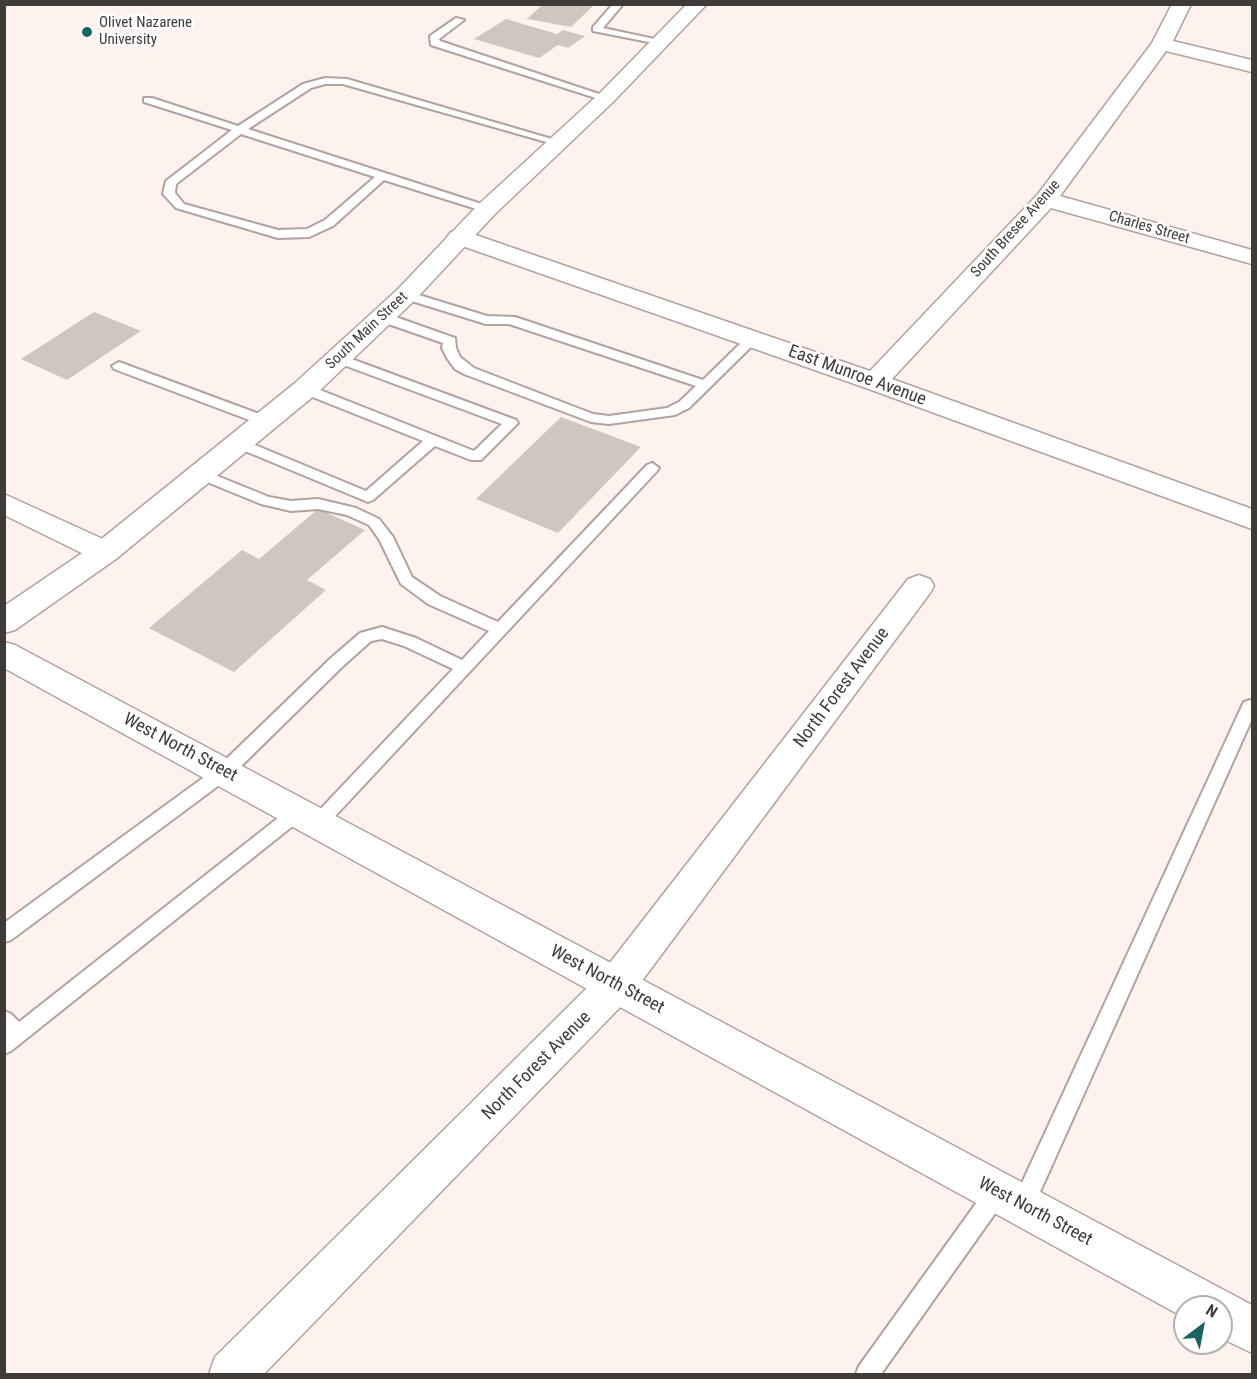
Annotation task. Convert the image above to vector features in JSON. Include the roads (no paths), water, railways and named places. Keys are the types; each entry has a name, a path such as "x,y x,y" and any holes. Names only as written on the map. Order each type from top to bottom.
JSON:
{"street":[{"name":"South Main Street","path":"4,622 105,552 305,389 406,294 487,209 606,98 698,4"},
{"name":"South Bresee Avenue","path":"875,382 1046,199 1161,44 1182,4"},
{"path":"1161,44 1252,66"},
{"name":"Charles Street","path":"1046,199 1252,257"},
{"name":"East Munroe Avenue","path":"459,237 875,382 1252,519"},
{"path":"4,503 105,552"},
{"name":"North Forest Avenue","path":"232,1374 616,985 919,586"},
{"name":"West North Street","path":"4,653 1188,1295"},
{"path":"1233,1320 1252,1330"}],"lane":[{"path":"619,4 596,29 660,43"},
{"path":"459,20 434,38 435,43 606,98"},
{"path":"382,175 329,223 309,233 278,234 180,206 169,194 170,183 242,128 307,86 324,81 342,81 557,142"},
{"path":"148,100 242,128 487,209"},
{"path":"406,294 486,320 510,320 705,385"},
{"path":"382,317 450,341 449,348 454,358 460,366 469,371 591,418 609,420 670,412 684,405 753,339"},
{"path":"305,389 476,457 511,423 338,358"},
{"path":"119,366 265,421"},
{"path":"238,443 368,497 433,440"},
{"path":"9,1033 308,818 465,668 652,468"},
{"path":"200,474 266,501 291,506 318,504 351,511 374,522 386,537 406,580 434,600 501,630"},
{"path":"4,934 224,772 337,662 366,637 382,633 410,642 465,668"},
{"path":"867,1374 1010,1198 1250,706"}],"place":[{"name":"Olivet Nazarene University","path":"87,32"}]}
